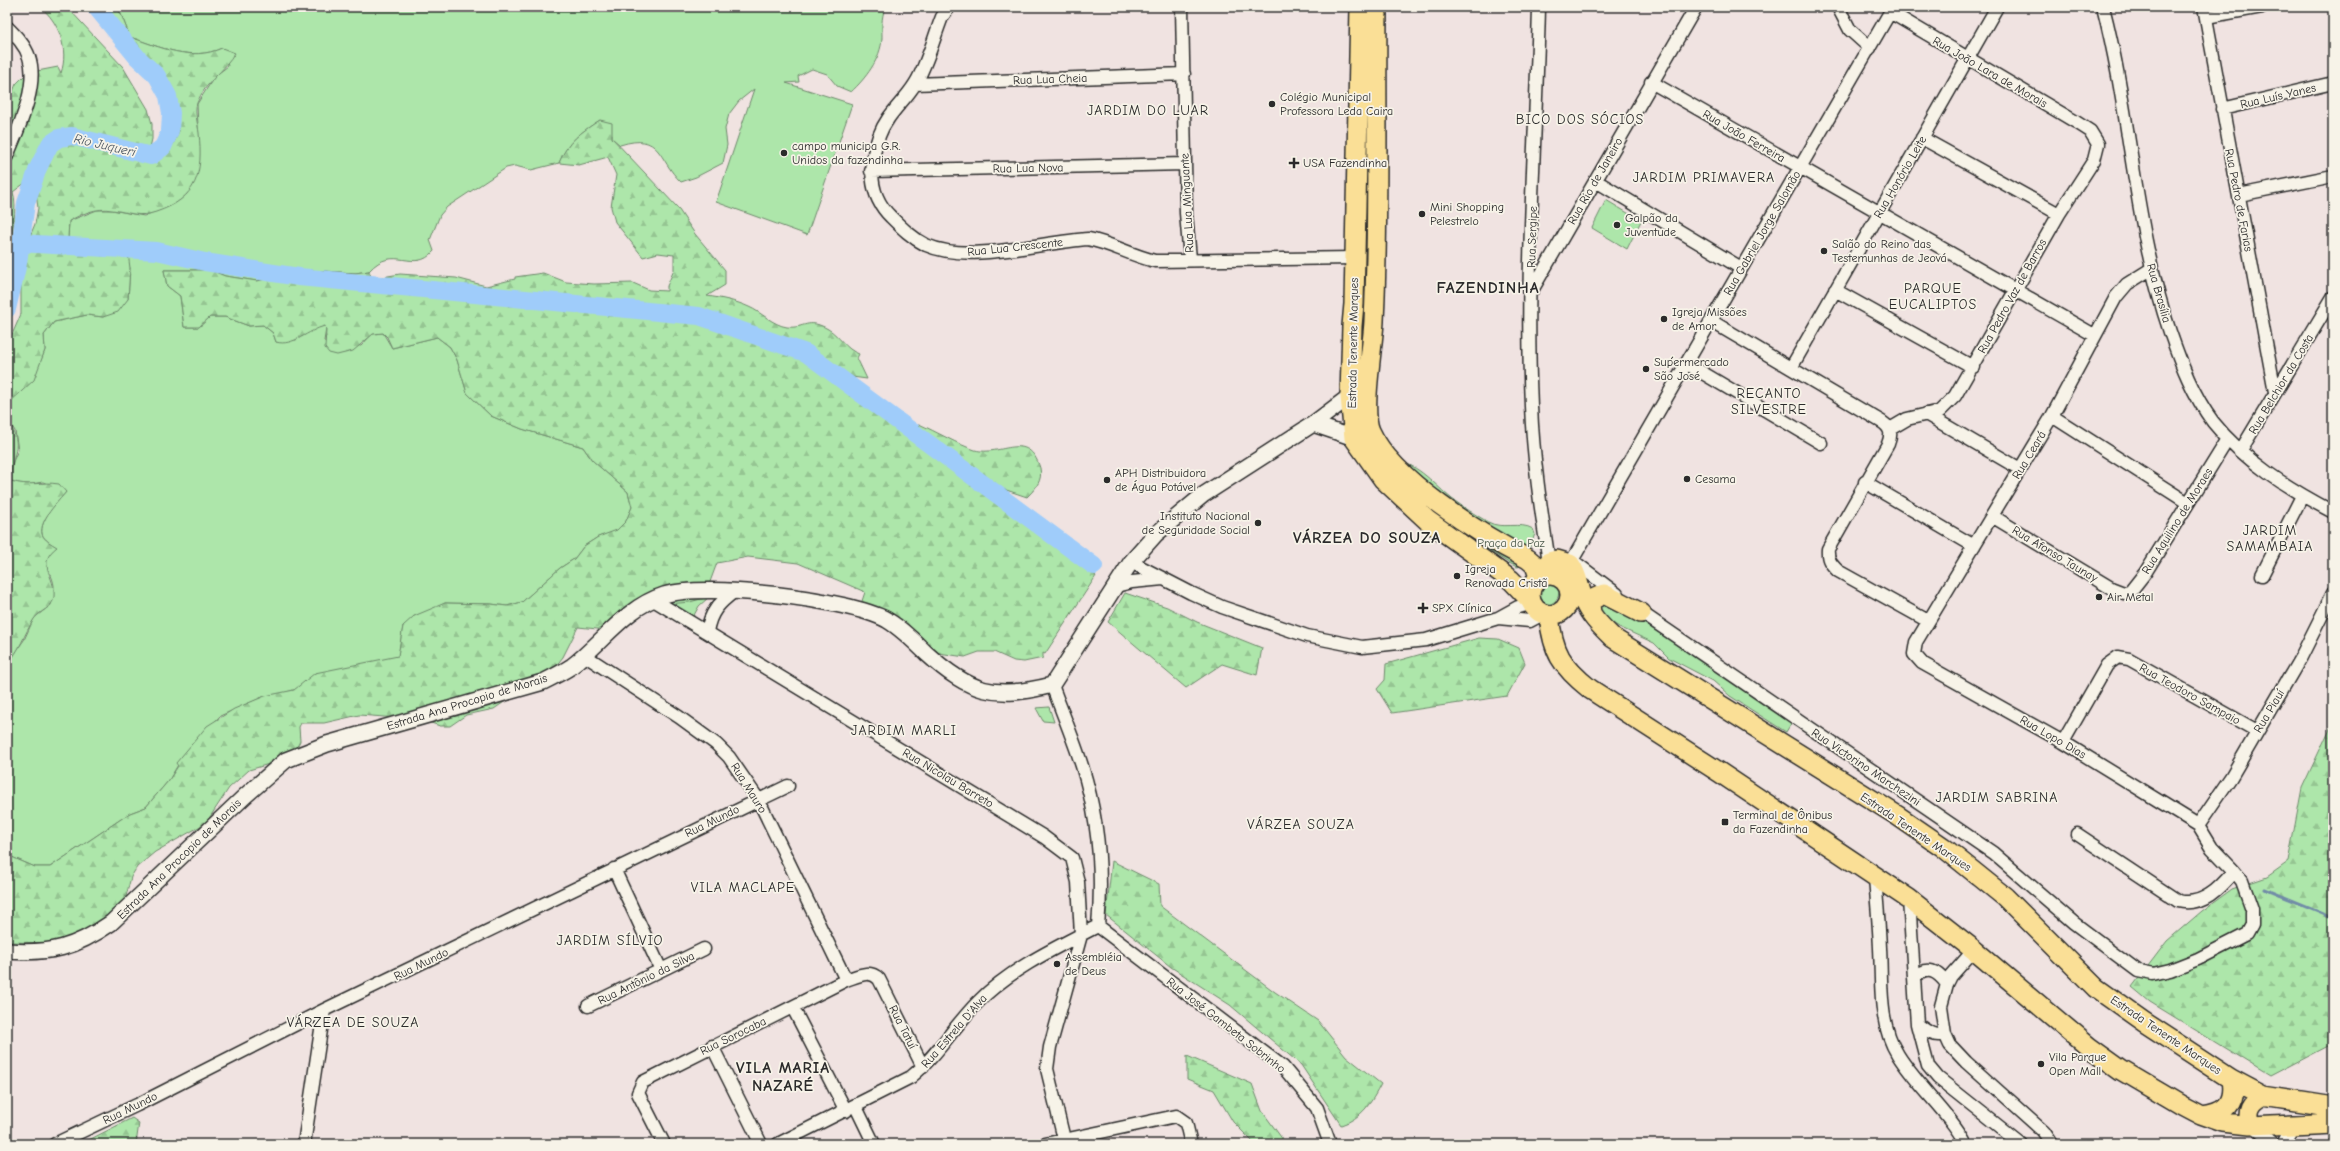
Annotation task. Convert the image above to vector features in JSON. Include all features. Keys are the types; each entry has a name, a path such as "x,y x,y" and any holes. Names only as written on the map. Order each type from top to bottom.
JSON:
{"main road":[{"name":"Estrada Tenente Marques","path":"1360,7 1350,396 1354,438 1383,479 1422,515 1511,580 1538,608"},
{"name":"Estrada Tenente Marques","path":"1377,7 1374,322 1367,396 1369,430 1381,451 1450,513 1528,559 1544,571 1563,579 1570,589 1574,588"},
{"path":"1571,562 1557,560 1544,571 1530,589 1560,660 1570,673 1590,689 1719,772 1909,899 1974,950 2089,1047 2121,1070 2200,1116 2224,1124 2250,1127 2333,1123"},
{"name":"Estrada Tenente Marques","path":"1571,562 1574,588 1584,600 1591,613 1613,638 1898,816 1943,847 2005,897 2096,988 2231,1079 2263,1096 2333,1107"},
{"path":"1538,608 1556,615 1566,607 1574,588"},
{"path":"1591,613 1590,605 1593,599 1604,594 1641,613"},
{"path":"2200,1116 2221,1111 2227,1105 2233,1089 2231,1079"},
{"path":"2250,1127 2246,1116 2247,1110 2252,1102 2263,1096"},
{"path":"2286,1100 2292,1115 2292,1125"}],"street":[{"name":"Rua Lua Crescente","path":"949,7 942,17 915,84 886,120 874,150 871,171 876,197 889,215 914,238 938,249 966,253 1088,239 1097,240 1140,258 1155,261 1190,259"},
{"name":"Rua Lua Minguante","path":"1182,7 1185,164 1190,259 1354,258"},
{"name":"Rua Sergipe","path":"1540,7 1531,293 1531,405 1544,571"},
{"name":"Rua Rio de Janeiro","path":"1531,293 1651,82 1696,7"},
{"path":"1838,7 1850,30 1870,48"},
{"name":"Rua Honório Leite","path":"1791,368 1997,7"},
{"name":"Rua Brasília","path":"2104,7 2114,53 2151,269 2170,331 2190,384 2213,421 2228,439 2302,496 2333,512"},
{"path":"2205,12 2262,7"},
{"name":"Rua Gabriel Jorge Salomão","path":"1571,562 1892,10"},
{"name":"Rua João Lara de Morais","path":"1892,10 1967,59 2090,131"},
{"name":"Rua Pedro de Farias","path":"2205,12 2275,392"},
{"path":"7,27 21,41 30,57 31,74 22,119 7,156"},
{"name":"Rua Lua Cheia","path":"915,84 1184,74"},
{"name":"Rua João Ferreira","path":"1651,82 1799,169 2094,336"},
{"name":"Rua Luís Yanes","path":"2222,109 2333,83"},
{"name":"Rua Pedro Vaz de Barros","path":"1890,429 1907,419 1940,411 1950,403 1973,367 2014,291 2059,214 2089,169 2098,152 2096,138 2090,131"},
{"path":"1922,138 2059,214"},
{"name":"Rua Lua Nova","path":"871,171 1185,164"},
{"path":"2239,195 2333,176"},
{"path":"1596,181 1741,268"},
{"name":"Rua Ceará","path":"1914,648 1928,621 2052,416 2094,336 2121,290 2134,278 2151,269"},
{"path":"1835,290 1973,367"},
{"name":"Rua Belchior da Costa","path":"2241,450 2275,392 2331,305"},
{"path":"1711,321 1882,422 1890,429 1891,434 1888,444 1828,549 1827,557 1830,564 1838,571 1928,621"},
{"path":"1686,363 1821,443"},
{"path":"1098,926 1101,882 1093,811 1082,766 1052,685 1131,562 1176,516 1203,495 1313,424 1350,396"},
{"path":"1926,414 2020,470"},
{"path":"2052,416 2188,503"},
{"path":"1313,424 1354,438"},
{"name":"Rua Aquilino de Moraes","path":"2118,592 2130,592 2135,587 2228,439"},
{"path":"1865,482 1974,546"},
{"path":"2262,575 2302,496"},
{"name":"Rua Afonso Taunay","path":"1992,516 2118,592"},
{"path":"1131,562 1156,573 1162,579 1222,607 1307,636 1362,647 1426,640 1498,618 1518,607 1538,608"},
{"name":"Rua Victorino Marchezini","path":"1571,562 1641,613 1992,853 2074,923 2138,971 2153,974 2170,970 2198,959 2247,934 2252,925 2252,909 2242,881 2216,852 2198,826"},
{"path":"1116,586 1132,582 1162,579"},
{"name":"Estrada Ana Procopio de Morais","path":"7,950 36,953 54,950 88,939 111,923 245,796 286,760 327,744 543,682 572,665 618,623 652,599 682,591 735,591 806,599 849,608 879,617 899,628 938,664 975,688 992,693 1009,694 1052,685"},
{"path":"707,632 708,621 714,610 735,591"},
{"name":"Rua Piauí","path":"2198,826 2231,777 2307,646 2333,593"},
{"name":"Rua Nicolau Barreto","path":"652,599 1065,852 1072,858 1076,866 1081,935 1048,1059 1049,1080 1064,1140"},
{"name":"Rua Lopo Dias","path":"1914,648 1914,654 1922,663 2063,742 2198,826"},
{"name":"Rua Mauro","path":"584,655 716,744 729,757 758,799 846,980"},
{"name":"Rua Teodoro Sampaio","path":"2063,742 2107,665 2114,658 2123,657 2257,731"},
{"name":"Rua Mundo","path":"55,1144 137,1105 324,1010 758,799 788,786"},
{"path":"2077,834 2183,902 2193,903 2203,900 2234,871"},
{"path":"614,870 661,970"},
{"path":"1876,878 1881,989 1885,1024 1889,1037 1909,1070 1958,1130 1966,1144"},
{"path":"1909,899 1917,1024 1928,1066 1938,1078 2021,1144"},
{"name":"Rua Estrela D'Alva","path":"778,1144 896,1087 923,1067 959,1022 993,988 1098,926"},
{"name":"Rua José Gambeta Sobrinho","path":"1098,926 1283,1067 1317,1108 1330,1144"},
{"name":"Rua Antônio da Silva","path":"588,1006 704,949"},
{"path":"1974,950 1951,976 1947,984 1941,1006 1945,1034 1950,1045 1966,1062 2044,1132 2052,1144"},
{"path":"1914,978 1919,973 1930,970 1938,971 1947,984"},
{"name":"Rua Sorocaba","path":"664,1144 638,1093 639,1088 648,1078 794,1008 846,980 866,973 879,980 883,987"},
{"name":"Rua Tatuí","path":"883,987 923,1067"},
{"path":"794,1008 851,1109 874,1144"},
{"path":"304,1144 324,1010"},
{"path":"1917,1024 1931,1034 1941,1036 1945,1034"},
{"path":"712,1046 761,1144"},
{"path":"1045,1144 1176,1116 1186,1123 1191,1144"},
{"path":"2282,1144 2292,1125"},
{"path":"2250,1127 2272,1144"}],"green space":[{"path":"40,7 67,7 123,67 148,109 152,124 152,139 148,156 162,156 173,145 179,131 177,115 151,70 102,26 87,7 116,7 121,14 130,37 164,49 176,52 199,54 222,48 235,53 205,89 197,103 196,114 199,133 200,160 195,182 189,191 181,199 170,206 150,214 139,215 100,209 69,221 68,238 83,244 116,241 128,253 130,268 128,299 118,312 103,317 87,315 54,322 44,335 45,350 34,380 10,402 7,413 7,346 21,314 21,269 23,253 35,224 38,208 36,193 26,182 13,192 15,205 14,222 7,251 7,106 16,84 27,73 58,67 61,73 64,55 61,37 57,28 47,13"},
{"path":"116,7 885,7 882,19 882,38 879,53 867,75 851,92 837,86 827,74 812,69 798,76 799,82 786,83 852,104 807,235 716,202 754,89 739,101 729,114 725,129 727,145 723,163 696,177 681,182 657,150 651,145 644,142 634,142 620,145 612,138 612,134 600,120 570,143 559,163 531,170 515,166 506,168 447,207 440,215 430,240 434,251 426,258 419,260 387,259 378,263 369,271 355,273 307,270 257,281 225,276 210,270 164,270 167,286 180,296 184,327 199,327 210,317 225,317 249,326 263,325 273,333 276,342 296,340 315,328 325,326 324,341 361,346 372,334 383,333 392,348 437,337 450,347 457,360 467,393 491,416 522,429 583,447 592,460 628,492 632,507 626,521 615,532 598,537 584,546 574,559 560,568 522,602 507,606 491,604 445,603 403,626 398,658 280,694 265,696 220,716 185,753 169,780 146,807 130,813 50,867 35,867 7,855 7,664 24,640 34,618 51,605 54,586 46,562 50,553 56,547 44,538 42,529 46,517 66,492 43,482 26,485 11,481 11,466 18,450 15,431 7,419 7,413 10,402 21,391 39,365 45,350 44,335 54,322 87,315 103,317 128,299 130,268 116,241 83,244 68,238 69,221 97,210 112,210 144,216 174,204 187,194 199,150 197,104 215,76 228,66 222,48 199,54 176,52 130,37 121,14"},
{"path":"600,120 612,123 612,138 677,207 695,234 725,270 725,285 707,296 728,300 754,309 782,326 793,327 806,324 815,324 828,329 850,349 859,354 857,358 867,379 852,377 847,392 915,443 921,440 919,424 961,445 975,450 985,451 1021,447 1028,450 1035,456 1041,473 1035,488 1027,497 968,477 964,480 1096,576 1045,654 1043,653 1043,658 1024,662 1014,661 994,652 979,652 965,657 932,652 860,607 865,592 798,563 748,557 717,563 704,598 690,602 645,606 607,630 578,627 563,657 551,672 538,675 526,687 494,709 466,715 450,726 440,726 422,720 359,715 324,723 301,723 299,727 300,741 297,747 285,752 269,764 249,770 229,788 206,823 155,852 137,867 131,877 124,904 118,917 78,937 50,943 7,942 7,855 35,867 50,867 130,813 146,807 169,780 178,766 176,763 207,726 234,709 265,696 294,690 315,673 398,656 403,626 414,616 445,603 491,604 507,606 522,602 560,568 574,559 584,546 598,537 617,530 626,521 632,507 628,492 592,460 583,447 522,429 491,416 467,393 457,360 450,347 437,337 392,348 387,337 383,333 373,334 353,351 337,355 329,353 325,348 325,326 294,340 282,343 276,342 273,333 263,325 249,326 225,317 210,317 199,327 184,327 180,296 167,286 164,270 210,270 225,276 257,281 307,270 355,273 369,271 371,276 376,278 400,274 456,278 486,286 515,279 515,277 543,273 566,282 594,284 633,283 649,290 667,291 667,286 674,270 674,255 658,253 643,257 615,222 611,207 616,175 608,157 579,165 559,163 570,143"},
{"name":"Galpão da Juventude","path":"1606,200 1641,221 1627,249 1592,228"},
{"path":"7,419 16,437 16,450 11,471 11,481 24,484 59,484 66,492 46,517 42,529 44,538 57,547 51,553 47,564 54,589 53,601 49,607 36,616 19,648 7,664 7,562 9,557 7,551"},
{"name":"Praça da Paz","path":"1397,461 1412,466 1452,499 1488,522 1499,525 1522,526 1533,529 1535,534 1522,566 1517,567 1507,562 1449,525 1422,500"},
{"path":"1546,579 1556,582 1559,592 1556,602 1546,605 1536,602 1533,592 1536,582"},
{"path":"1125,593 1167,607 1197,622 1262,648 1257,675 1222,664 1186,688 1108,622"},
{"path":"708,598 699,606 693,617 671,602"},
{"path":"1602,598 1694,654 1792,722 1786,732 1730,696 1713,681 1669,658 1654,643 1619,627 1597,613"},
{"path":"1479,638 1498,639 1519,648 1525,663 1507,696 1392,713 1377,689 1385,680 1386,664"},
{"path":"1049,707 1054,722 1043,721 1036,708"},
{"path":"2333,722 2333,1043 2270,1076 2150,1002 2132,987 2167,941 2202,911 2232,889 2267,877 2288,862 2302,788"},
{"path":"1112,861 1159,884 1160,906 1275,992 1318,1021 1346,1056 1381,1084 1370,1103 1360,1114 1354,1119 1341,1125 1301,1065 1230,1005 1171,967 1106,915"},
{"path":"1187,1056 1252,1084 1262,1111 1286,1144 1255,1144 1233,1122 1214,1090 1187,1079"},
{"path":"132,1118 139,1123 136,1144 81,1144"}],"waterway":[{"name":"Rio Juqueri","path":"7,309 18,263 26,203 38,168 50,144 59,138 72,136 151,156 163,147 170,131 171,113 168,96 157,76 137,57 96,7"},
{"path":"19,243 157,251 205,262 299,277 699,316 806,353 1094,566"},
{"path":"2265,889 2333,917"}],"place":[{"name":"Colégio Municipal Professora Leda Caira","path":"1272,104"},
{"name":"campo municipa G.R. Unidos da fazendinha","path":"784,153"},
{"name":"USA Fazendinha","path":"1294,163"},
{"name":"Mini Shopping Pelestrelo","path":"1422,214"},
{"name":"Galpão da Juventude","path":"1617,225"},
{"name":"Salão do Reino das Testemunhas de Jeová","path":"1824,251"},
{"name":"Igreja Missões de Amor","path":"1664,319"},
{"name":"Suṕermercado São José","path":"1646,369"},
{"name":"Cesama","path":"1687,479"},
{"name":"APH Distribuidora de Água Potável","path":"1107,480"},
{"name":"Instituto Nacional de Seguridade Social","path":"1258,523"},
{"name":"Igreja Renovada Cristã","path":"1457,576"},
{"name":"Air Metal","path":"2099,597"},
{"name":"SPX Clínica","path":"1423,608"},
{"name":"Terminal de Ônibus da Fazendinha","path":"1725,822"},
{"name":"Assembléia de Deus","path":"1057,964"},
{"name":"Vila Parque Open Mall","path":"2041,1064"}],"district":[{"name":"JARDIM DO LUAR","path":"1148,110"},
{"name":"BICO DOS SÓCIOS","path":"1580,119"},
{"name":"JARDIM PRIMAVERA","path":"1704,177"},
{"name":"FAZENDINHA","path":"1488,288"},
{"name":"PARQUE EUCALIPTOS","path":"1933,296"},
{"name":"RECANTO SILVESTRE","path":"1769,402"},
{"name":"VÁRZEA DO SOUZA","path":"1367,538"},
{"name":"JARDIM SAMAMBAIA","path":"2270,538"},
{"name":"JARDIM MARLI","path":"904,730"},
{"name":"JARDIM SABRINA","path":"1997,797"},
{"name":"VÁRZEA SOUZA","path":"1301,824"},
{"name":"VILA MACLAPE","path":"743,887"},
{"name":"JARDIM SÍLVIO","path":"610,940"},
{"name":"VÁRZEA DE SOUZA","path":"353,1022"},
{"name":"VILA MARIA NAZARÉ","path":"783,1077"}]}
